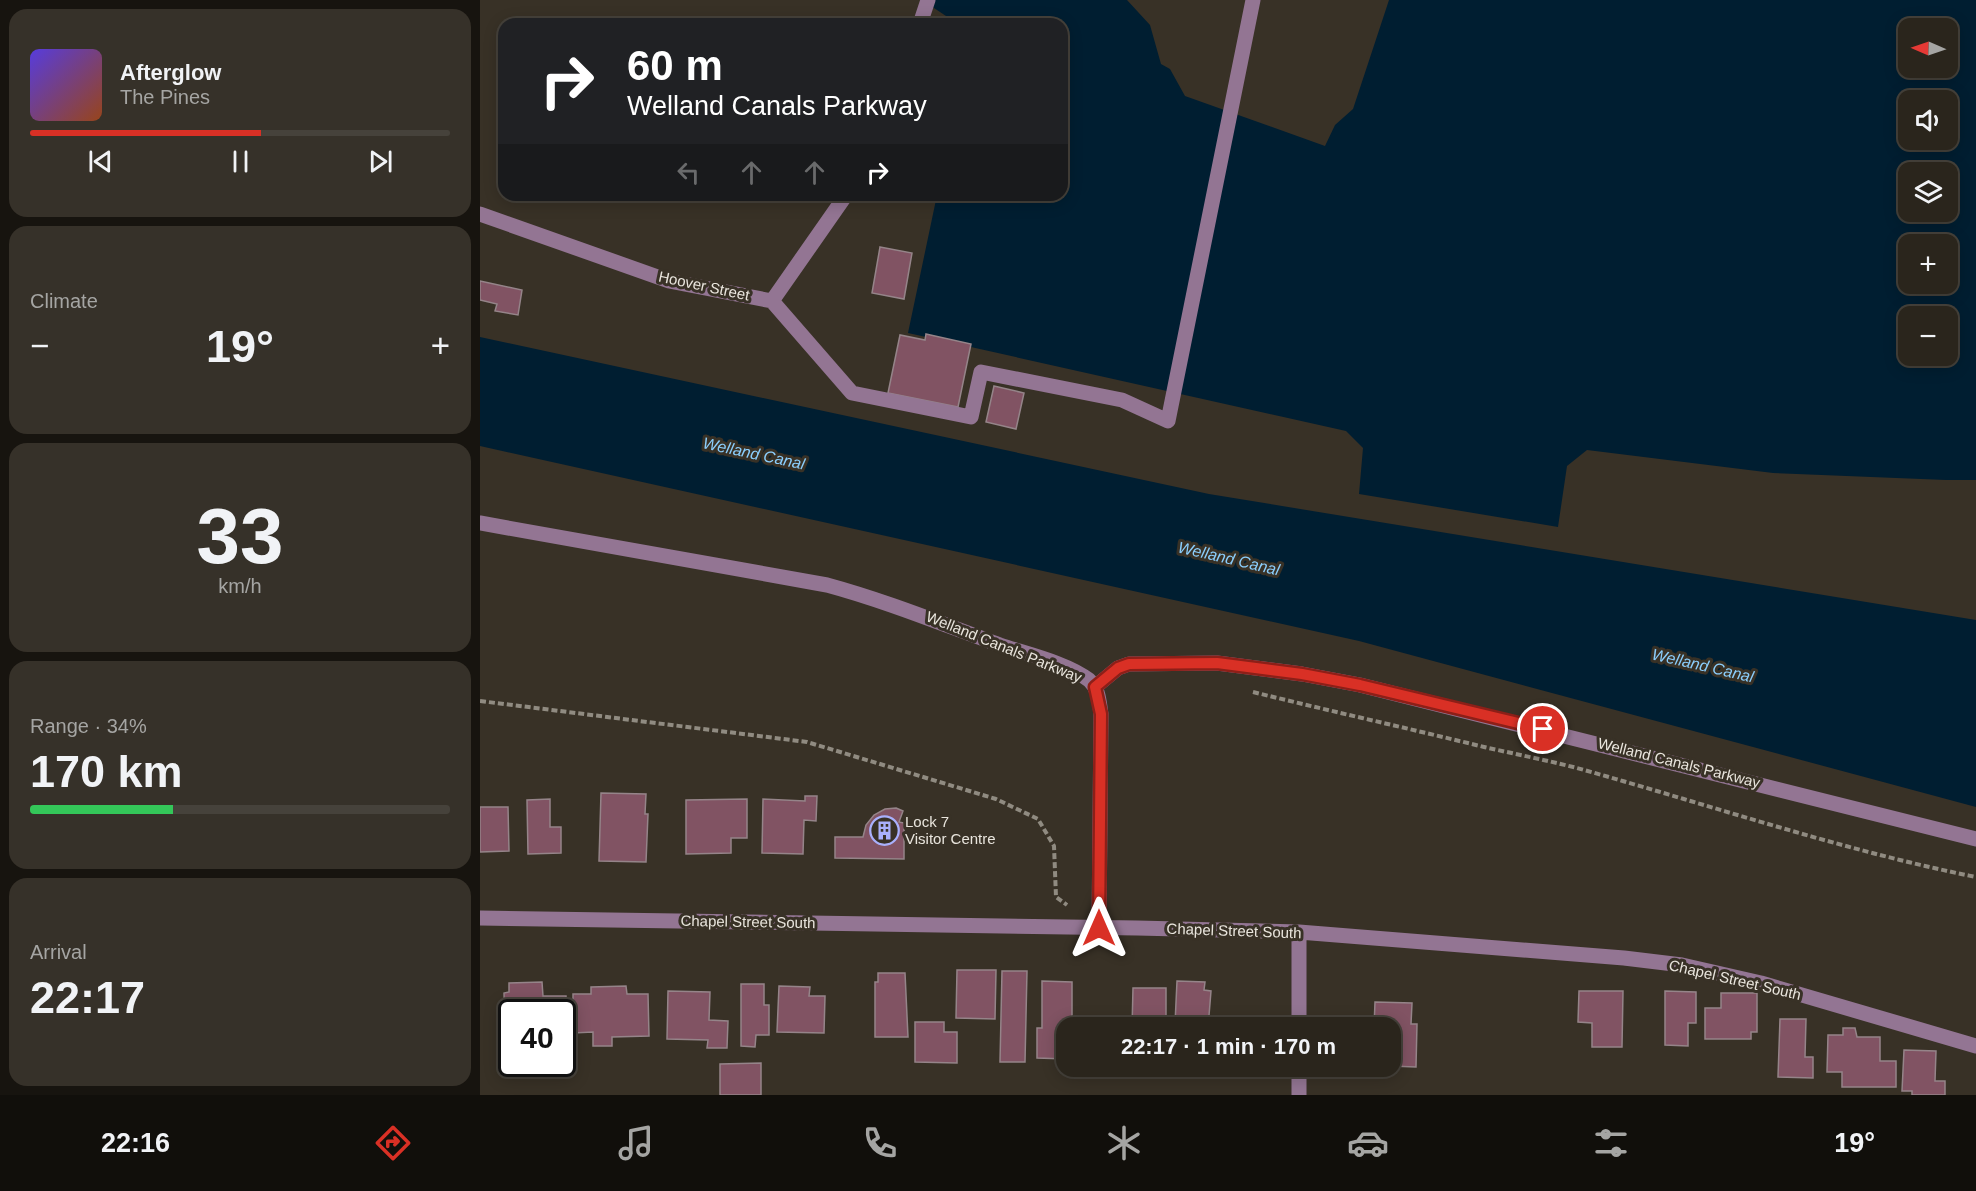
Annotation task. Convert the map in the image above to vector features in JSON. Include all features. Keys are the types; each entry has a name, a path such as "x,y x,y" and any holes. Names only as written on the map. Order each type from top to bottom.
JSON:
{"street":[{"path":"922,18 928,0"},
{"path":"842,201 772,301 852,393 971,417 981,372 1122,400 1168,421 1253,0"},
{"name":"Hoover Street","path":"480,214 669,281 772,301"},
{"name":"Welland Canals Parkway","path":"480,523 748,569 866,595 1065,668 1089,680 1095,687 1118,668 1129,664 1217,663 1302,674 1452,706 1976,839"},
{"path":"1095,687 1101,714 1099,928"},
{"name":"Chapel Street South","path":"480,918 1299,932 1409,941 1682,965 1761,983 1976,1046"},
{"path":"1299,932 1299,1017"},
{"path":"1299,1077 1299,1095"}],"path":[{"path":"1246,690 1574,767 1770,825 1976,877"},
{"path":"480,701 807,742 996,799 1038,819 1054,846 1056,897 1099,928"}],"water":[{"path":"922,0 1127,0 1150,25 1161,64 1170,69 1185,96 1325,146 1335,125 1353,109 1389,0 1976,0 1976,480 1773,473 1587,450 1567,466 1558,527 1359,494 1363,448 1346,431 908,333 936,201 1068,201 1068,18 949,18"},
{"name":"Welland Canal","path":"480,337 1209,494 1976,620 1976,807 1359,641 480,446"}],"building":[{"path":"880,247 912,253 904,299 872,293"},
{"path":"480,281 522,290 518,315 495,311 497,304 480,300"},
{"path":"926,334 971,344 958,407 888,393 900,335 925,340"},
{"path":"994,386 1024,393 1016,429 986,422"},
{"path":"601,793 646,794 645,814 648,814 646,862 599,861"},
{"path":"805,796 817,796 816,821 804,820 803,854 762,853 763,799 805,801"},
{"path":"550,799 550,827 561,827 561,853 528,854 527,800"},
{"path":"747,799 747,838 731,838 731,853 686,854 686,800"},
{"path":"480,807 508,807 509,851 480,852"},
{"name":"Lock 7 Visitor Centre","path":"896,808 903,811 899,822 904,823 904,859 835,858 835,837 863,837 866,825 874,815 885,809"},
{"path":"957,970 996,970 995,1019 956,1018"},
{"path":"1002,971 1027,971 1025,1062 1000,1062"},
{"path":"878,973 905,973 908,1037 875,1037 875,982 878,982"},
{"path":"1042,981 1072,982 1072,1017 1056,1017 1056,1059 1037,1058 1037,1028 1042,1028"},
{"path":"1177,981 1205,982 1204,990 1211,991 1209,1017 1175,1017"},
{"path":"542,982 543,996 566,996 566,999 504,999 504,993 509,992 509,983"},
{"path":"741,984 764,984 764,1005 769,1005 769,1035 756,1035 755,1047 741,1046"},
{"path":"626,986 627,994 648,994 649,1036 612,1037 612,1046 593,1046 593,1032 576,1033 576,999 573,999 573,994 591,994 591,987"},
{"path":"779,986 810,987 809,996 825,996 824,1033 777,1032"},
{"path":"1133,988 1166,988 1166,1017 1132,1017"},
{"path":"668,991 710,992 709,1020 728,1021 727,1048 707,1048 708,1040 667,1039"},
{"path":"1579,991 1623,991 1622,1047 1592,1047 1592,1023 1578,1022"},
{"path":"1665,991 1696,992 1696,1023 1688,1023 1688,1046 1665,1045"},
{"path":"1721,993 1757,993 1757,1032 1751,1032 1751,1039 1705,1039 1705,1008 1721,1008"},
{"path":"1375,1002 1412,1003 1411,1024 1417,1024 1416,1067 1401,1066 1401,1017 1374,1017"},
{"path":"1780,1019 1806,1019 1805,1057 1813,1057 1813,1078 1778,1077"},
{"path":"915,1022 944,1022 944,1032 957,1032 957,1063 915,1062"},
{"path":"1843,1028 1855,1028 1857,1037 1880,1037 1880,1061 1896,1061 1896,1087 1842,1087 1842,1072 1827,1072 1828,1035 1843,1035"},
{"path":"1904,1050 1936,1051 1935,1081 1945,1081 1945,1095 1912,1095 1912,1091 1902,1091"},
{"path":"761,1063 761,1095 720,1095 720,1064"}],"place":[{"name":"Lock 7 Visitor Centre","path":"884,831"}],"route":[{"path":"1099,928 1101,714 1095,687 1118,668 1129,664 1217,663 1302,674 1360,685 1543,729"}]}
